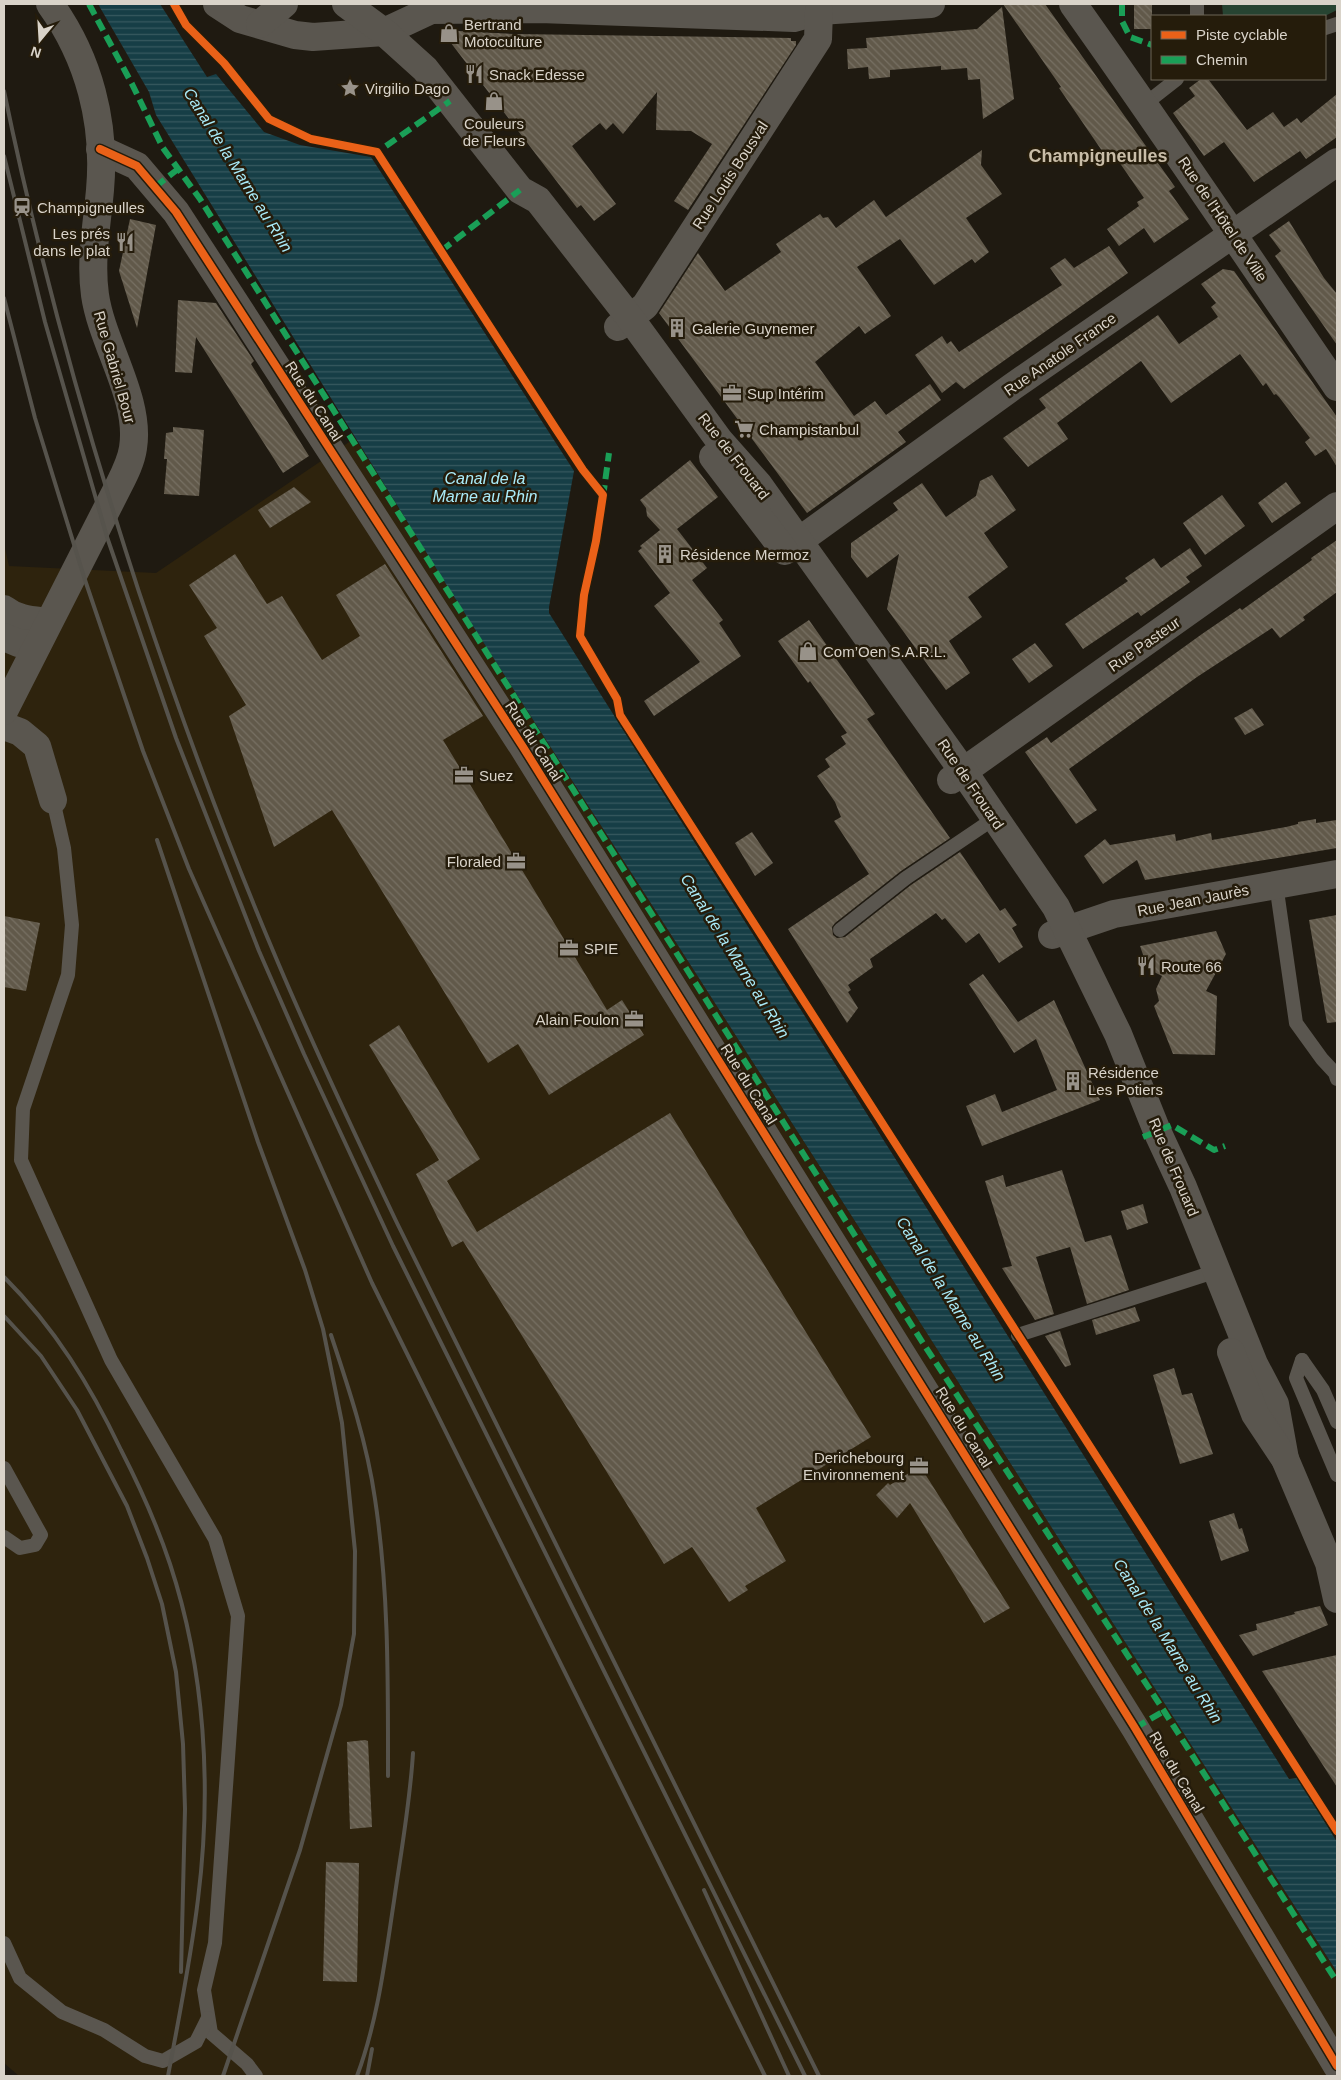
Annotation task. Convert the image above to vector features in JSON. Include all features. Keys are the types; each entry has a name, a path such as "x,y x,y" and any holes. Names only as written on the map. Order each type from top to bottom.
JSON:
{"street":[{"name":"Rue Gabriel Bour","path":"4,711 118,487 128,466 134,446 133,420 99,312 94,284 94,258 100,188 100,148 97,114 87,70 70,34 50,4"},
{"path":"217,4 240,18 295,36 313,37 384,32 431,10 540,6 803,11 930,4"},
{"path":"260,24 284,4"},
{"name":"Rue de Frouard","path":"346,4 384,32 425,69 520,190 538,200 624,323 719,440 758,484 792,546 957,776 1056,907 1060,932"},
{"name":"Rue de l'Hôtel de Ville","path":"1073,4 1144,104 1337,387"},
{"name":"Rue Louis Bousval","path":"624,323 645,306 818,39 803,11"},
{"name":"Rue du Canal","path":"100,148 137,166 176,212 517,739 1135,1728 1337,2066"},
{"name":"Rue Anatole France","path":"792,546 1012,387 1337,162"},
{"name":"Rue Pasteur","path":"957,776 1337,506"},
{"path":"4,609 43,633"},
{"path":"4,637 18,643 43,633"},
{"path":"4,726 20,732 36,746 53,800"},
{"name":"Rue de Frouard","path":"957,776 983,826 1041,914 1060,932 1118,1034 1209,1274 1275,1404 1285,1459 1335,1566 1337,1599"},
{"name":"Rue Jean Jaurès","path":"1060,932 1114,914 1337,874"}],"lane":[{"path":"1144,104 1176,80"},
{"path":"53,800 64,848 72,925 68,975 23,1109 21,1160 112,1360 215,1539 238,1616 215,1943 204,1990 211,2033 247,2064 256,2076"},
{"path":"840,930 906,878 983,826"},
{"path":"1276,884 1296,1022 1322,1059 1335,1073 1337,1079"},
{"path":"1018,1335 1209,1274"},
{"path":"1337,1422 1323,1390 1302,1360 1296,1378 1337,1475"},
{"path":"4,1468 41,1535 35,1545 20,1548 4,1537"},
{"path":"4,1943 20,1978 62,2012 104,2030 145,2056 163,2061 196,2042 208,2018"}],"shaded area":[{"path":"355,438 444,581 1337,1972 1337,2076 19,2076 4,2063 4,544 9,566 156,573"}],"green space":[{"path":"1222,4 1337,4 1337,10 1326,16 1223,15"}],"water":[{"name":"Canal de la Marne au Rhin","path":"98,4 160,4 207,77 216,74 264,132 300,145 371,157 574,471 549,613 1289,1779 1298,1778 1337,1842 1337,1972 444,581 156,115 149,92"}],"building":[{"path":"1003,4 1045,4 1175,187 1169,191 1189,219 1154,243 1144,228 1119,246 1107,229 1139,206 1137,202 1144,198 1117,159 1111,164 1059,88 1061,87"},
{"path":"1134,4 1152,4 1151,29 1134,29"},
{"path":"1002,7 1014,99 983,119 980,79 968,80 967,68 941,70 941,66 890,70 890,77 869,79 868,67 848,69 847,49 867,48 866,38 977,29"},
{"path":"441,30 514,34 791,38 791,41 796,41 796,45 688,210 674,201 712,144 691,131 656,130 657,92 623,134 613,123 606,130 600,123 572,146 616,204 594,221 581,205 577,208"},
{"path":"1200,80 1209,80 1247,130 1273,112 1284,127 1297,118 1301,123 1337,94 1337,137 1306,159 1300,151 1254,182 1224,142 1204,156 1173,113 1195,96 1189,88"},
{"path":"982,150 981,165 1002,194 966,218 989,252 975,263 972,259 934,285 900,239 857,267 891,316 865,334 859,326 815,362 854,416 875,401 886,415 930,384 941,400 898,432 906,442 807,513 659,313 698,253 725,291 781,252 776,244 820,214 823,218 828,217 836,228 874,200 886,217"},
{"path":"130,219 156,225 137,328 119,271"},
{"path":"1289,221 1324,278 1337,294 1337,345 1275,256 1281,251 1269,235"},
{"path":"1109,246 1128,273 964,389 956,382 942,393 915,355 942,336 947,344 951,341 959,352 1062,285 1050,268 1065,258 1074,268"},
{"path":"1223,269 1234,271 1337,417 1337,467 1326,449 1315,456 1305,442 1310,438 1279,397 1276,394 1274,395 1266,383 1263,386 1240,354 1171,403 1141,361 1057,423 1068,439 1028,467 1003,438 1046,408 1039,399 1158,315 1179,344 1218,317 1211,307 1216,303 1201,284"},
{"path":"178,300 216,303 254,361 251,364 309,456 283,473 196,337 192,373 175,372"},
{"path":"173,427 204,430 199,496 164,494 167,459 164,459 166,433 173,432"},
{"name":"Résidence Mermoz","path":"690,460 718,497 677,529 707,568 692,580 723,620 719,623 741,656 654,716 644,701 700,662 654,606 670,593 638,551 642,548 640,546 660,530 647,516 646,508 640,500"},
{"path":"992,475 1016,510 984,533 1008,567 968,597 982,617 949,641 970,673 946,690 887,609 899,554 867,578 851,557 851,543 898,510 893,503 922,483 946,517 976,496 980,481"},
{"path":"1286,482 1301,503 1272,523 1258,503"},
{"path":"294,487 311,502 270,528 258,510"},
{"path":"1222,495 1245,526 1205,555 1183,523"},
{"path":"1337,540 1337,592 1303,617 1305,620 1280,638 1272,628 1197,677 1069,769 1097,810 1076,824 1025,752 1047,737 1051,743 1202,634 1240,608 1242,610"},
{"path":"1190,548 1202,566 1186,577 1190,582 1141,616 1138,612 1083,649 1065,624 1128,581 1125,578 1154,558 1161,568"},
{"path":"235,554 267,604 282,596 322,660 360,636 336,595 385,564 483,716 443,740 607,1010 622,1000 644,1035 549,1095 518,1044 488,1063 332,810 274,847 229,716 246,705 204,636 217,628 189,585"},
{"path":"809,620 875,714 867,719 950,838 901,871 835,923 832,927 833,935 837,938 845,937 911,885 960,852 1000,911 1005,908 1017,925 1012,928 1023,947 999,963 979,933 966,943 945,918 942,920 936,913 870,959 873,967 848,985 851,990 848,992 858,1008 847,1023 788,929 869,874 834,821 841,817 835,802 817,776 830,767 825,759 846,744 841,736 847,733 810,681 808,683 778,641"},
{"path":"1035,643 1053,666 1029,683 1012,659"},
{"path":"1252,708 1264,725 1245,735 1234,718"},
{"path":"1316,819 1316,823 1337,820 1337,848 1145,880 1137,860 1103,884 1084,856 1105,839 1110,845 1175,834 1176,841 1211,833 1212,840 1286,827 1298,824 1298,822"},
{"path":"752,832 773,863 755,876 735,843"},
{"path":"1337,915 1337,1022 1327,1023 1309,920"},
{"path":"4,916 40,923 26,991 4,987"},
{"path":"1216,931 1226,954 1206,991 1217,996 1215,1055 1173,1054 1154,1006 1159,1001 1156,989 1162,976 1148,969 1140,946"},
{"name":"Résidence Les Potiers","path":"983,974 1018,1022 1054,1000 1100,1100 982,1146 966,1106 995,1094 1002,1112 1057,1090 1036,1039 1014,1053 969,984"},
{"path":"399,1025 480,1159 447,1181 477,1232 670,1113 871,1437 756,1508 786,1561 745,1586 748,1590 729,1602 692,1547 664,1564 463,1241 452,1247 416,1174 439,1160 369,1045"},
{"path":"1062,1170 1085,1242 1111,1235 1129,1290 1087,1304 1070,1247 1036,1257 1054,1314 1035,1320 1002,1268 1012,1266 985,1181 1003,1175 1006,1187"},
{"path":"1143,1204 1148,1223 1127,1230 1121,1211"},
{"path":"1135,1307 1140,1321 1096,1335 1092,1320"},
{"path":"1060,1331 1071,1365 1065,1367 1045,1336"},
{"path":"1174,1368 1182,1395 1192,1393 1213,1454 1180,1464 1153,1375"},
{"path":"920,1466 1010,1608 984,1623 910,1503 897,1518 876,1495 888,1483 890,1485"},
{"path":"1234,1513 1239,1529 1242,1528 1249,1551 1221,1561 1209,1521"},
{"path":"1320,1606 1328,1625 1253,1656 1239,1635 1257,1630 1256,1624"},
{"path":"1337,1655 1337,1787 1262,1671"},
{"path":"368,1741 372,1827 350,1829 347,1742"},
{"path":"326,1862 359,1863 357,1982 323,1981"}],"railway":[{"path":"4,91 32,218 64,343 119,530 188,733 260,919 351,1127 397,1223 819,2076"},
{"path":"4,156 45,322 107,537 176,738 259,951 304,1054 393,1246 805,2076"},
{"path":"4,298 35,418 84,577 143,751 189,869 372,1283 765,2076"},
{"path":"157,840 258,1142 305,1270 323,1329 342,1423 355,1551 354,1634 341,1705 300,1850 223,2076"},
{"path":"4,1277 39,1316 70,1358 109,1426 141,1492 165,1549 182,1604 191,1645 198,1687 205,1772 202,1857 192,1943 168,2076"},
{"path":"4,1316 41,1356 77,1410 127,1506 162,1604 176,1672 183,1744 185,1809 181,1972"},
{"path":"331,1335 362,1437 372,1478 380,1534 387,1638 388,1776"},
{"path":"357,2076 376,2012 384,1968 408,1809 413,1753"},
{"path":"704,1890 789,2076"},
{"path":"367,2076 372,2049"}],"marked path":[{"path":"89,4 132,84 163,148 200,199 921,1340 1164,1711 1337,1982"},
{"path":"1122,4 1122,21 1130,37 1151,45"},
{"path":"386,146 450,101"},
{"path":"155,187 178,169"},
{"path":"441,251 520,190"},
{"path":"603,497 609,453"},
{"path":"1143,1137 1172,1125 1214,1150 1225,1146"},
{"path":"1135,1728 1164,1711"}],"cycle path":[{"path":"174,4 186,25 224,63 269,119 311,139 377,152 554,426 583,470 603,495 596,541 584,595 580,636 617,699 620,715 1337,1831"},
{"path":"100,149 137,166 176,212 523,747 1135,1728 1337,2066"}],"place":[{"name":"Bertrand Motoculture","path":"449,33"},
{"name":"Snack Edesse","path":"474,74"},
{"name":"Virgilio Dago","path":"350,88"},
{"name":"Couleurs de Fleurs","path":"494,101"},
{"name":"Champigneulles","path":"22,207"},
{"name":"Les prés dans le plat","path":"125,242"},
{"name":"Galerie Guynemer","path":"677,328"},
{"name":"Sup Intérim","path":"732,393"},
{"name":"Champistanbul","path":"744,429"},
{"name":"Résidence Mermoz","path":"665,554"},
{"name":"Com’Oen S.A.R.L.","path":"808,651"},
{"name":"Suez","path":"464,775"},
{"name":"Floraled","path":"516,861"},
{"name":"SPIE","path":"569,948"},
{"name":"Route 66","path":"1146,966"},
{"name":"Alain Foulon","path":"634,1019"},
{"name":"Résidence Les Potiers","path":"1073,1081"},
{"name":"Derichebourg Environnement","path":"919,1466"}],"district":[{"name":"Champigneulles","path":"1098,156"}]}
